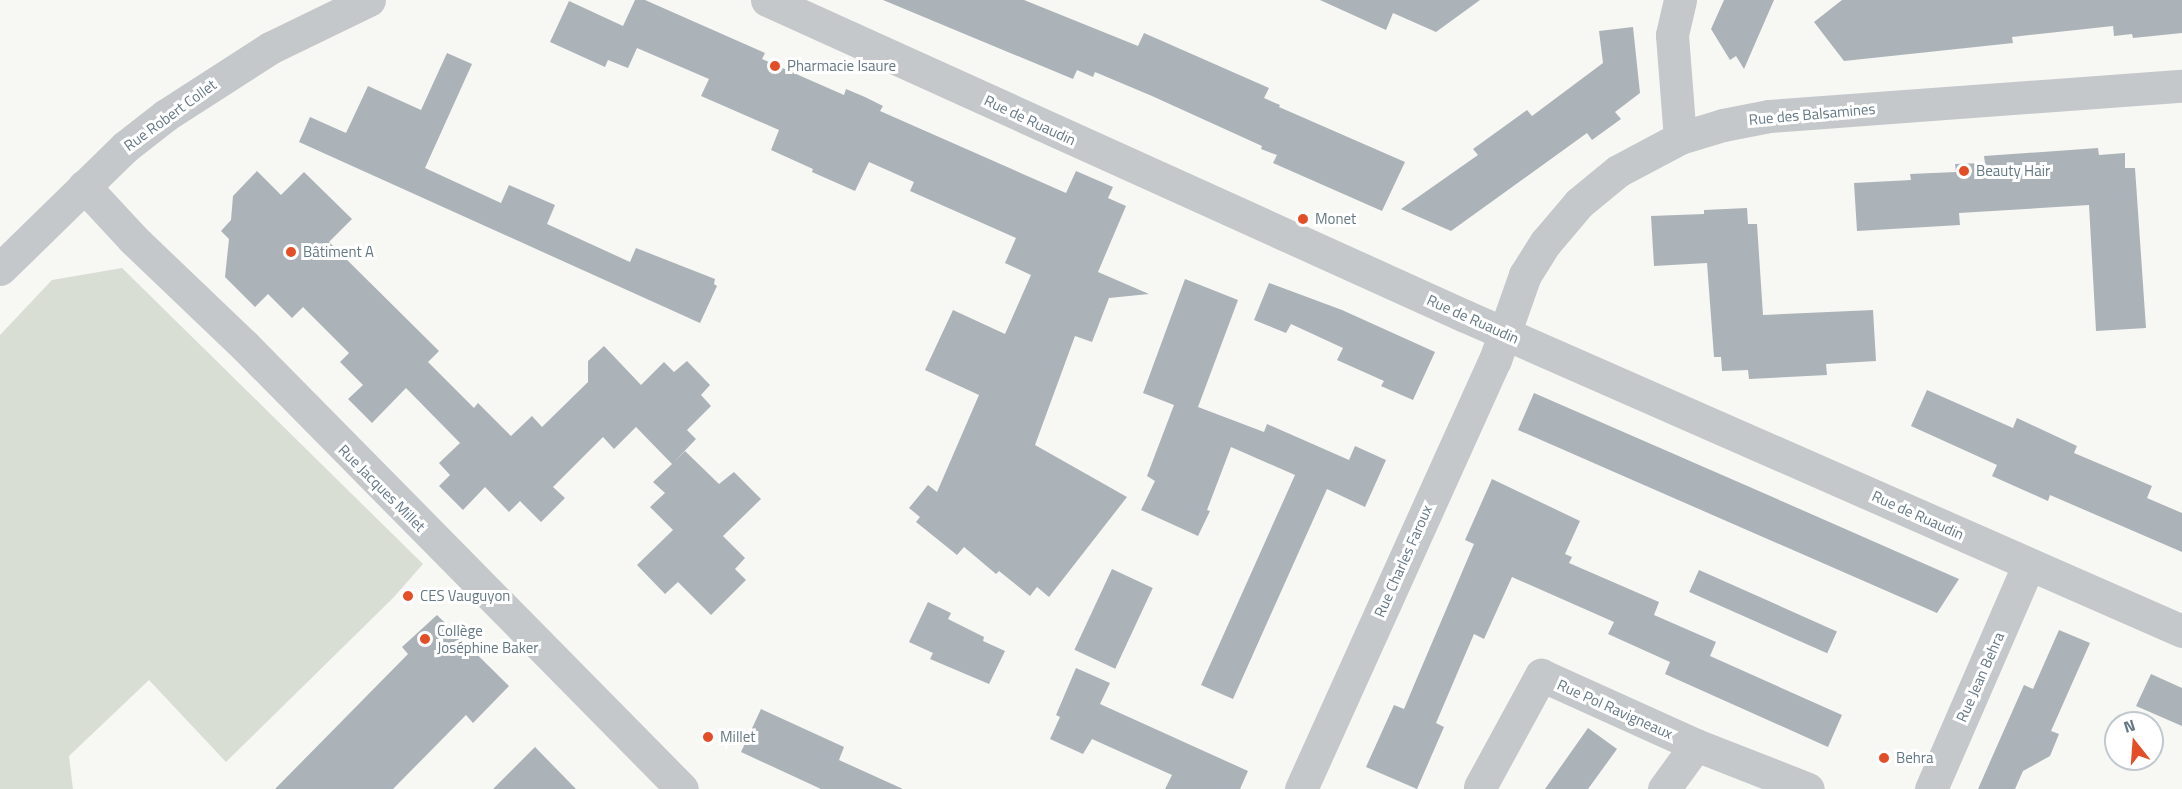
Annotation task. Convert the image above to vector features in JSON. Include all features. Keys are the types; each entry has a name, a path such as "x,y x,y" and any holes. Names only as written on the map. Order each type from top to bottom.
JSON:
{"street":[{"name":"Rue Robert Collet","path":"0,268 125,147 219,80 270,48 369,0"},
{"name":"Rue de Ruaudin","path":"767,0 1505,333 2182,632"},
{"path":"1680,0 1672,35 1680,138"},
{"name":"Rue des Balsamines","path":"1505,333 1525,274 1546,242 1579,203 1618,171 1680,138 1723,124 1769,116 2182,86"},
{"name":"Rue Jacques Millet","path":"84,186 133,239 245,346 682,789"},
{"name":"Rue Charles Faroux","path":"1301,789 1505,333"},
{"name":"Rue Jean Behra","path":"1931,789 2029,564"},
{"name":"Rue Pol Ravigneaux","path":"1480,787 1541,675 1696,745 1808,789"},
{"path":"1664,789 1696,745"}],"shaded area":[{"path":"122,268 423,564 393,598 226,762 149,680 69,756 73,789 0,789 0,335 52,280"}],"building":[{"path":"635,0 645,0 765,53 762,59 844,95 846,89 865,97 883,106 880,111 1066,193 1076,171 1113,187 1108,198 1126,206 1098,272 1149,294 1109,298 1092,342 1075,336 1035,445 1127,497 1049,597 1037,587 1030,596 999,571 996,574 964,547 957,555 916,522 920,517 909,508 928,485 937,492 979,395 925,370 953,310 1005,334 1031,275 1005,263 1016,238 910,191 914,182 869,162 855,191 812,172 813,169 771,150 779,130 701,96 709,79 637,48 628,68 608,60 605,67 550,42 569,1 623,26"},
{"path":"883,0 1024,0 1138,46 1144,33 1269,88 1264,98 1280,105 1279,107 1405,162 1382,211 1273,163 1277,155 1261,149 1262,146 1152,96 1095,72 1093,77 1077,70 1073,79"},
{"path":"1320,0 1480,0 1436,32 1393,13 1386,30"},
{"path":"1724,0 1774,0 1744,69 1736,56 1730,60 1711,29"},
{"path":"1842,0 2182,0 2182,33 2133,38 2132,34 2114,36 2113,26 2012,37 2013,43 1844,61 1814,22"},
{"path":"1633,27 1640,93 1615,112 1621,119 1592,140 1587,133 1451,231 1401,209 1478,155 1473,149 1527,110 1532,116 1603,63 1599,31"},
{"path":"447,53 472,64 425,168 501,203 509,185 555,205 547,224 630,262 636,248 715,279 714,284 717,286 700,323 299,142 310,117 346,133 368,86 421,110"},
{"path":"2098,148 2099,155 2125,153 2125,168 2135,168 2146,328 2096,331 2089,205 1959,213 1960,225 1857,231 1854,183 1911,180 1910,174 1956,172 1955,164 1985,163 1984,156"},
{"path":"257,171 281,195 304,172 352,219 329,242 439,351 428,362 474,408 478,403 511,436 532,416 542,427 588,382 588,361 604,346 641,385 664,362 674,372 687,361 710,385 701,395 711,406 687,430 696,439 674,462 685,451 719,484 734,472 761,499 723,536 745,558 735,569 746,580 711,615 678,582 665,594 637,565 673,530 650,507 665,493 653,482 672,464 636,427 614,449 603,437 553,487 565,498 541,522 520,501 509,512 485,487 463,510 439,486 450,475 439,463 460,443 406,388 372,423 348,399 363,385 340,362 349,353 303,307 292,318 268,294 255,307 225,277 229,239 221,231 231,220 233,196"},
{"path":"1747,208 1748,224 1757,224 1763,315 1873,310 1876,361 1826,364 1827,375 1749,379 1748,370 1722,371 1721,357 1714,357 1707,263 1654,266 1651,216 1704,214 1704,210"},
{"path":"1185,279 1238,300 1198,407 1264,432 1267,424 1349,460 1355,446 1386,460 1365,507 1327,489 1233,699 1201,685 1295,475 1231,447 1207,510 1210,511 1198,536 1141,510 1155,481 1147,476 1174,405 1143,393"},
{"path":"1269,283 1342,310 1435,352 1413,400 1381,386 1384,381 1337,360 1343,348 1291,324 1286,333 1254,320"},
{"path":"1927,390 2013,428 2017,418 2077,446 2074,453 2152,486 2147,498 2182,513 2182,552 2050,495 2048,501 1992,476 1997,465 1911,426"},
{"path":"1534,393 1959,579 1937,613 1518,430"},
{"path":"1492,479 1580,521 1565,554 1572,557 1569,563 1659,602 1654,615 1716,642 1710,656 1842,715 1828,747 1665,674 1670,662 1608,634 1614,622 1512,577 1484,639 1474,634 1436,723 1444,727 1417,789 1366,767 1394,705 1404,709 1474,544 1465,540"},
{"path":"1112,569 1153,588 1115,669 1074,650"},
{"path":"1699,570 1837,631 1827,653 1689,592"},
{"path":"928,602 951,613 948,619 984,637 983,641 1005,651 989,684 930,659 933,653 909,642"},
{"path":"437,615 509,686 473,723 466,715 393,789 275,789 408,654 402,647"},
{"path":"2059,630 2090,643 2051,731 2059,734 2050,756 2023,771 2015,789 1978,789 2024,685 2033,689"},
{"path":"1076,668 1110,683 1100,704 1248,771 1240,789 1165,789 1172,775 1092,739 1083,754 1050,739 1060,717 1056,715"},
{"path":"2151,674 2182,688 2182,726 2164,718 2164,711 2148,711 2136,706"},
{"path":"761,709 844,747 839,760 903,789 821,789 741,752"},
{"path":"1588,728 1617,749 1588,789 1545,789"},
{"path":"535,747 576,789 493,789"}],"place":[{"name":"Pharmacie Isaure","path":"775,66"},
{"name":"Beauty Hair","path":"1964,171"},
{"name":"Monet","path":"1303,219"},
{"name":"Bâtiment A","path":"291,252"},
{"name":"CES Vauguyon","path":"408,596"},
{"name":"Collège Joséphine Baker","path":"425,639"},
{"name":"Millet","path":"708,737"},
{"name":"Behra","path":"1884,758"}]}
